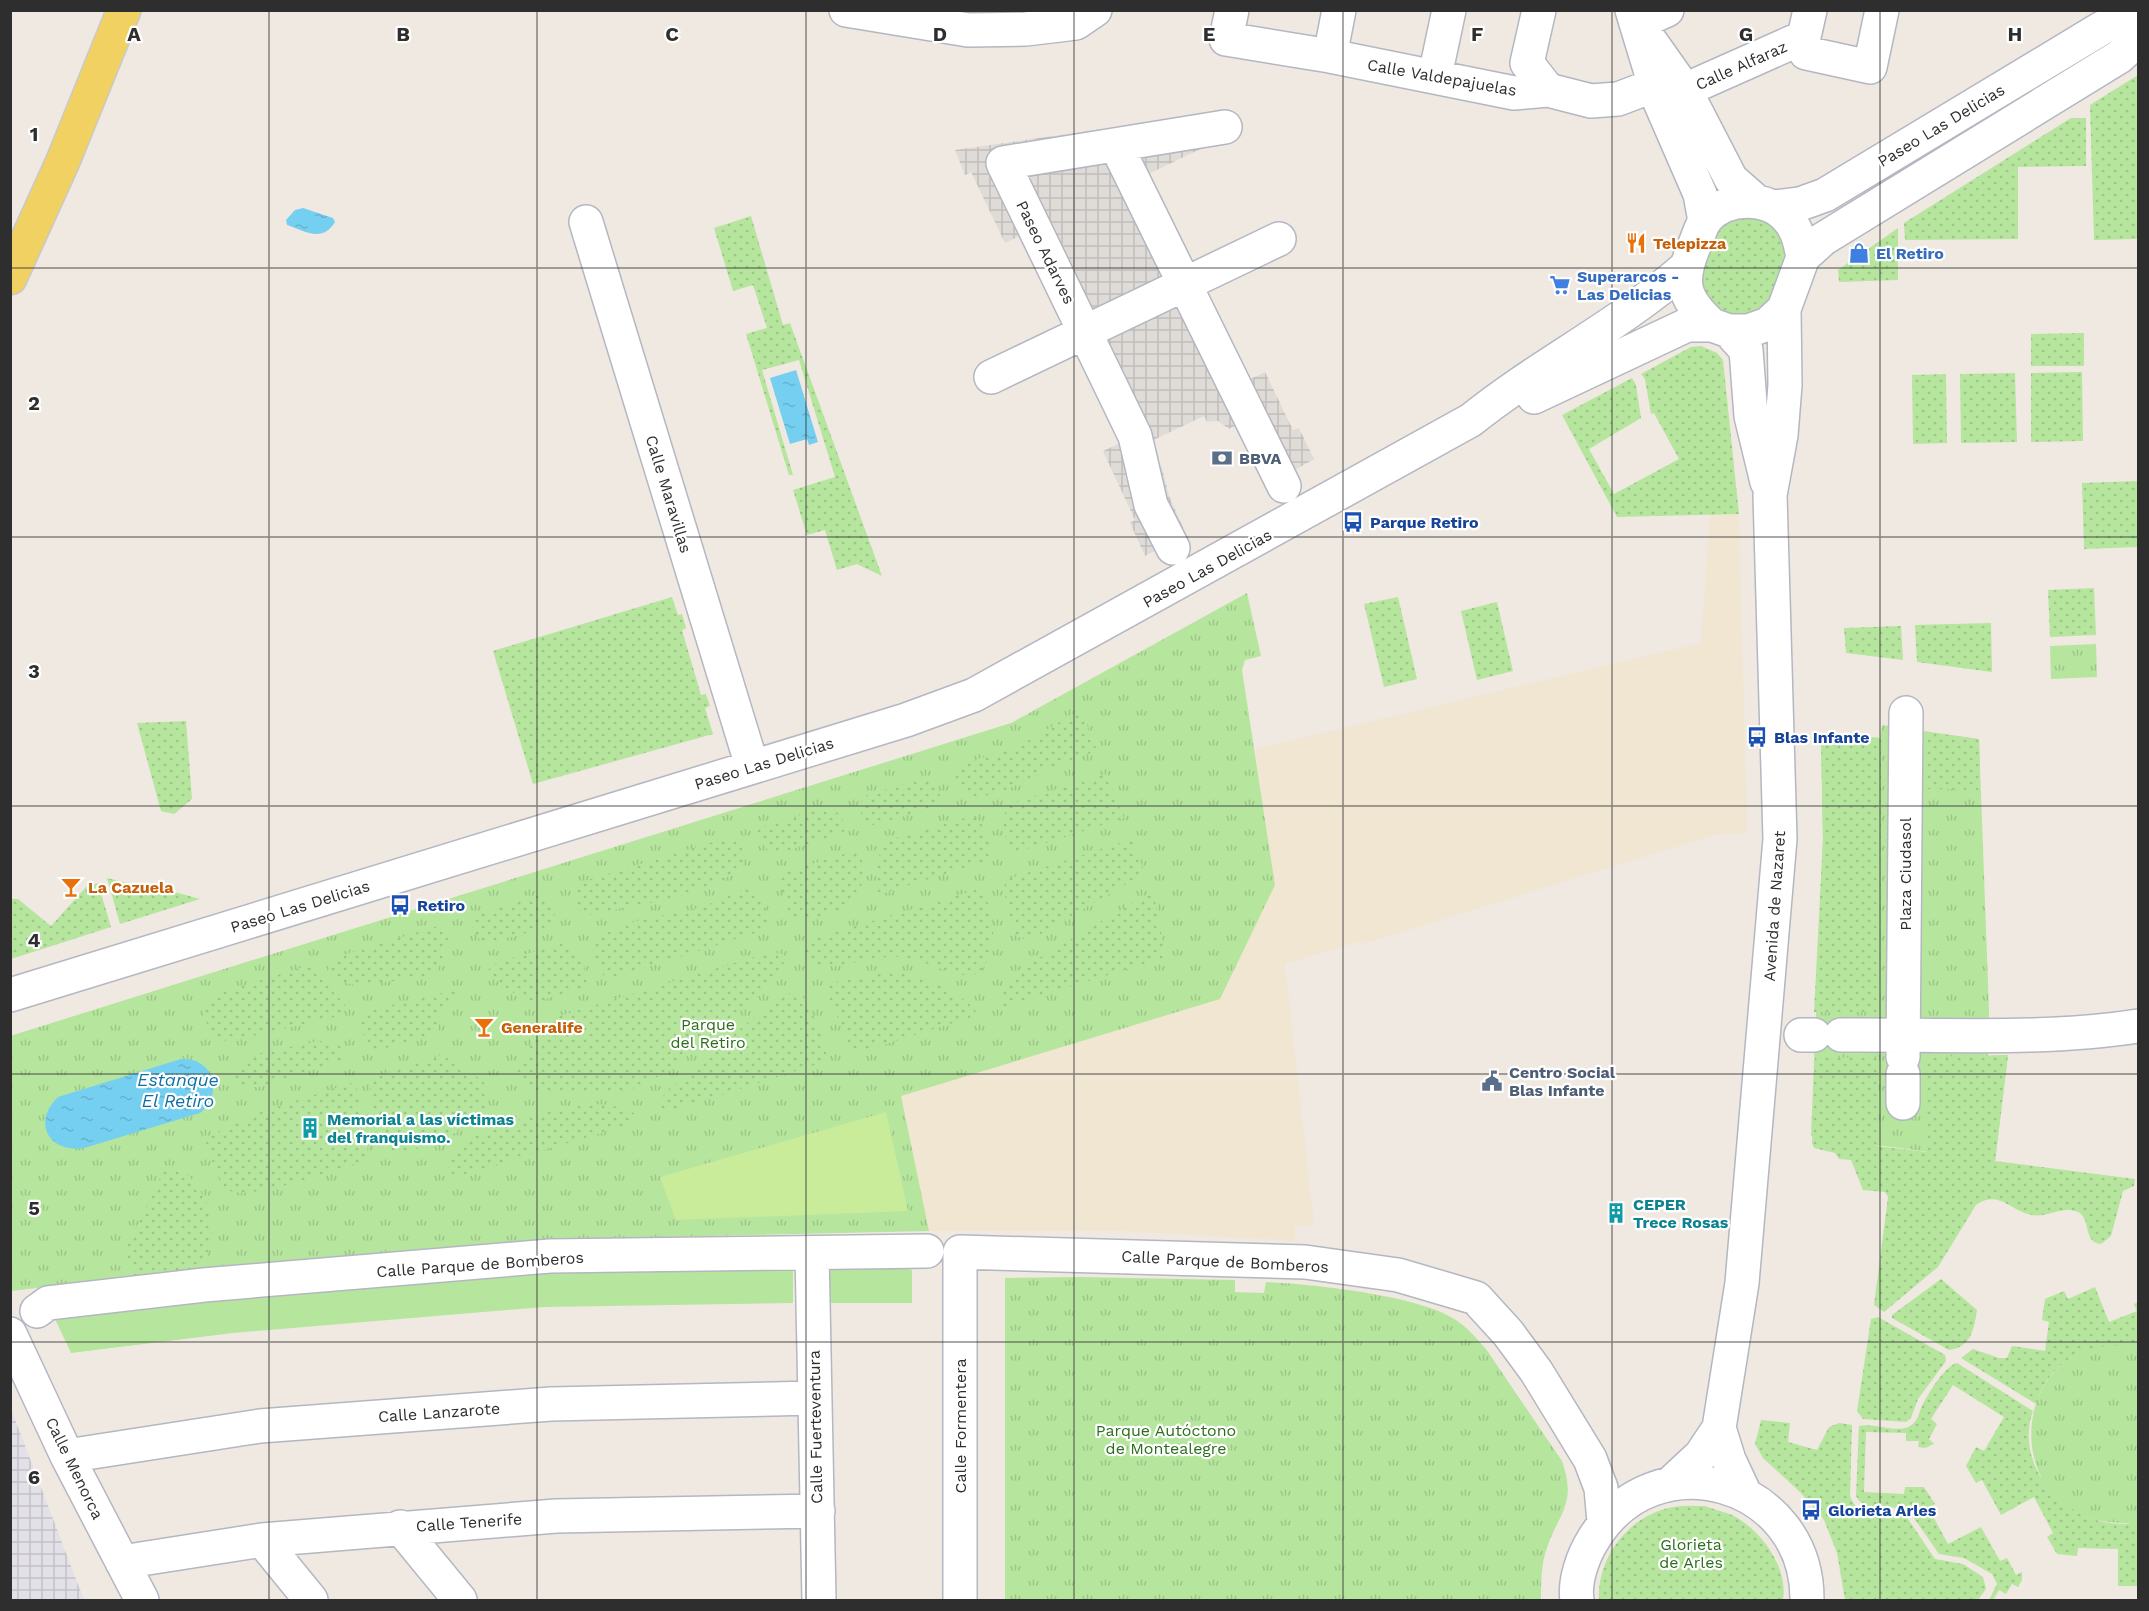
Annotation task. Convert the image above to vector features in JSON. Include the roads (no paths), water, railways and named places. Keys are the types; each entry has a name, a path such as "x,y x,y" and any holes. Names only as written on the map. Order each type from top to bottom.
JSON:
{"main road":[{"path":"10,278 63,161 124,10"}],"street":[{"path":"846,10 912,23 980,30 1026,29 1076,24 1095,10"},
{"path":"1330,56 1339,10"},
{"path":"1435,76 1449,10"},
{"path":"1539,10 1527,63 1548,90"},
{"name":"Calle Alfaraz","path":"1670,87 1804,37 1810,10"},
{"path":"1806,53 1870,66 1882,10"},
{"name":"Paseo Las Delicias","path":"10,995 906,720 974,695 1471,420 1503,394 1547,369 1629,313 1685,268 1705,221 1718,208 1735,203 1800,204 1825,195 2106,16 2139,11"},
{"path":"1646,15 1670,87 1700,194 1705,221"},
{"name":"Calle Valdepajuelas","path":"1229,25 1330,56 1514,93 1548,90 1591,101 1618,99 1670,87"},
{"path":"1784,309 1803,257 1823,239 2132,50"},
{"path":"1670,87 1731,179 1788,218 1799,236 1803,257"},
{"name":"Paseo Adarves","path":"1173,548 1152,505 1135,436 1003,163 1225,127"},
{"path":"1116,145 1284,486"},
{"name":"Calle Maravillas","path":"586,222 752,766"},
{"path":"991,377 1279,239"},
{"path":"1685,268 1685,290 1695,309 1746,350 1751,416 1770,495"},
{"name":"Paseo Las Delicias","path":"1471,420 1506,410 1687,325 1748,331 1768,324 1784,309"},
{"name":"Avenida de Nazaret","path":"1671,1483 1701,1455 1719,1428 1742,1283 1780,839 1770,495 1781,435 1785,385 1784,309"},
{"name":"Plaza Ciudasol","path":"1903,1067 1906,713"},
{"path":"1819,1035 1903,1067 2043,1034 2104,1031 2139,1026"},
{"name":"Calle Parque de Bomberos","path":"37,1311 48,1303 181,1287 550,1256 927,1251"},
{"name":"Calle Parque de Bomberos","path":"960,1252 1305,1262 1398,1275 1476,1298 1508,1333 1536,1371 1590,1459 1601,1488 1604,1522"},
{"name":"Calle Formentera","path":"960,1252 960,1600"},
{"name":"Calle Fuerteventura","path":"812,1253 819,1600"},
{"name":"Calle Menorca","path":"10,1334 67,1456 142,1600"},
{"name":"Calle Lanzarote","path":"67,1456 260,1426 551,1404 814,1398"},
{"path":"1719,1428 1729,1460 1744,1492"},
{"path":"1577,1600 1584,1556 1604,1522 1634,1496 1671,1483 1708,1482 1744,1492 1774,1514 1796,1544 1807,1579 1807,1600"},
{"name":"Calle Tenerife","path":"122,1562 262,1540 400,1527 556,1516 818,1511"},
{"path":"400,1527 460,1600"},
{"path":"262,1540 311,1600"}],"water":[{"path":"303,208 333,218 335,222 325,232 319,234 287,225 286,220 295,210"},
{"path":"796,370 818,442 809,445 807,439 790,444 770,378"},
{"name":"Estanque El Retiro","path":"181,1059 201,1064 212,1078 212,1096 200,1113 84,1148 61,1146 48,1134 45,1125 46,1116 58,1097"}],"place":[{"name":"Telepizza","path":"1636,243"},
{"name":"El Retiro","path":"1859,253"},
{"name":"Superarcos - Las Delicias","path":"1560,285"},
{"name":"BBVA","path":"1222,458"},
{"name":"Parque Retiro","path":"1353,522"},
{"name":"Blas Infante","path":"1757,737"},
{"name":"La Cazuela","path":"71,887"},
{"name":"Retiro","path":"400,905"},
{"name":"Generalife","path":"484,1027"},
{"name":"Centro Social Blas Infante","path":"1492,1081"},
{"name":"Memorial a las víctimas del franquismo.","path":"310,1128"},
{"name":"CEPER Trece Rosas","path":"1616,1213"},
{"name":"Glorieta Arles","path":"1811,1510"}],"park label":[{"name":"Parque del Retiro","path":"708,1033"},
{"name":"Parque Autóctono de Montealegre","path":"1166,1439"},
{"name":"Glorieta de Arles","path":"1691,1553"}]}
